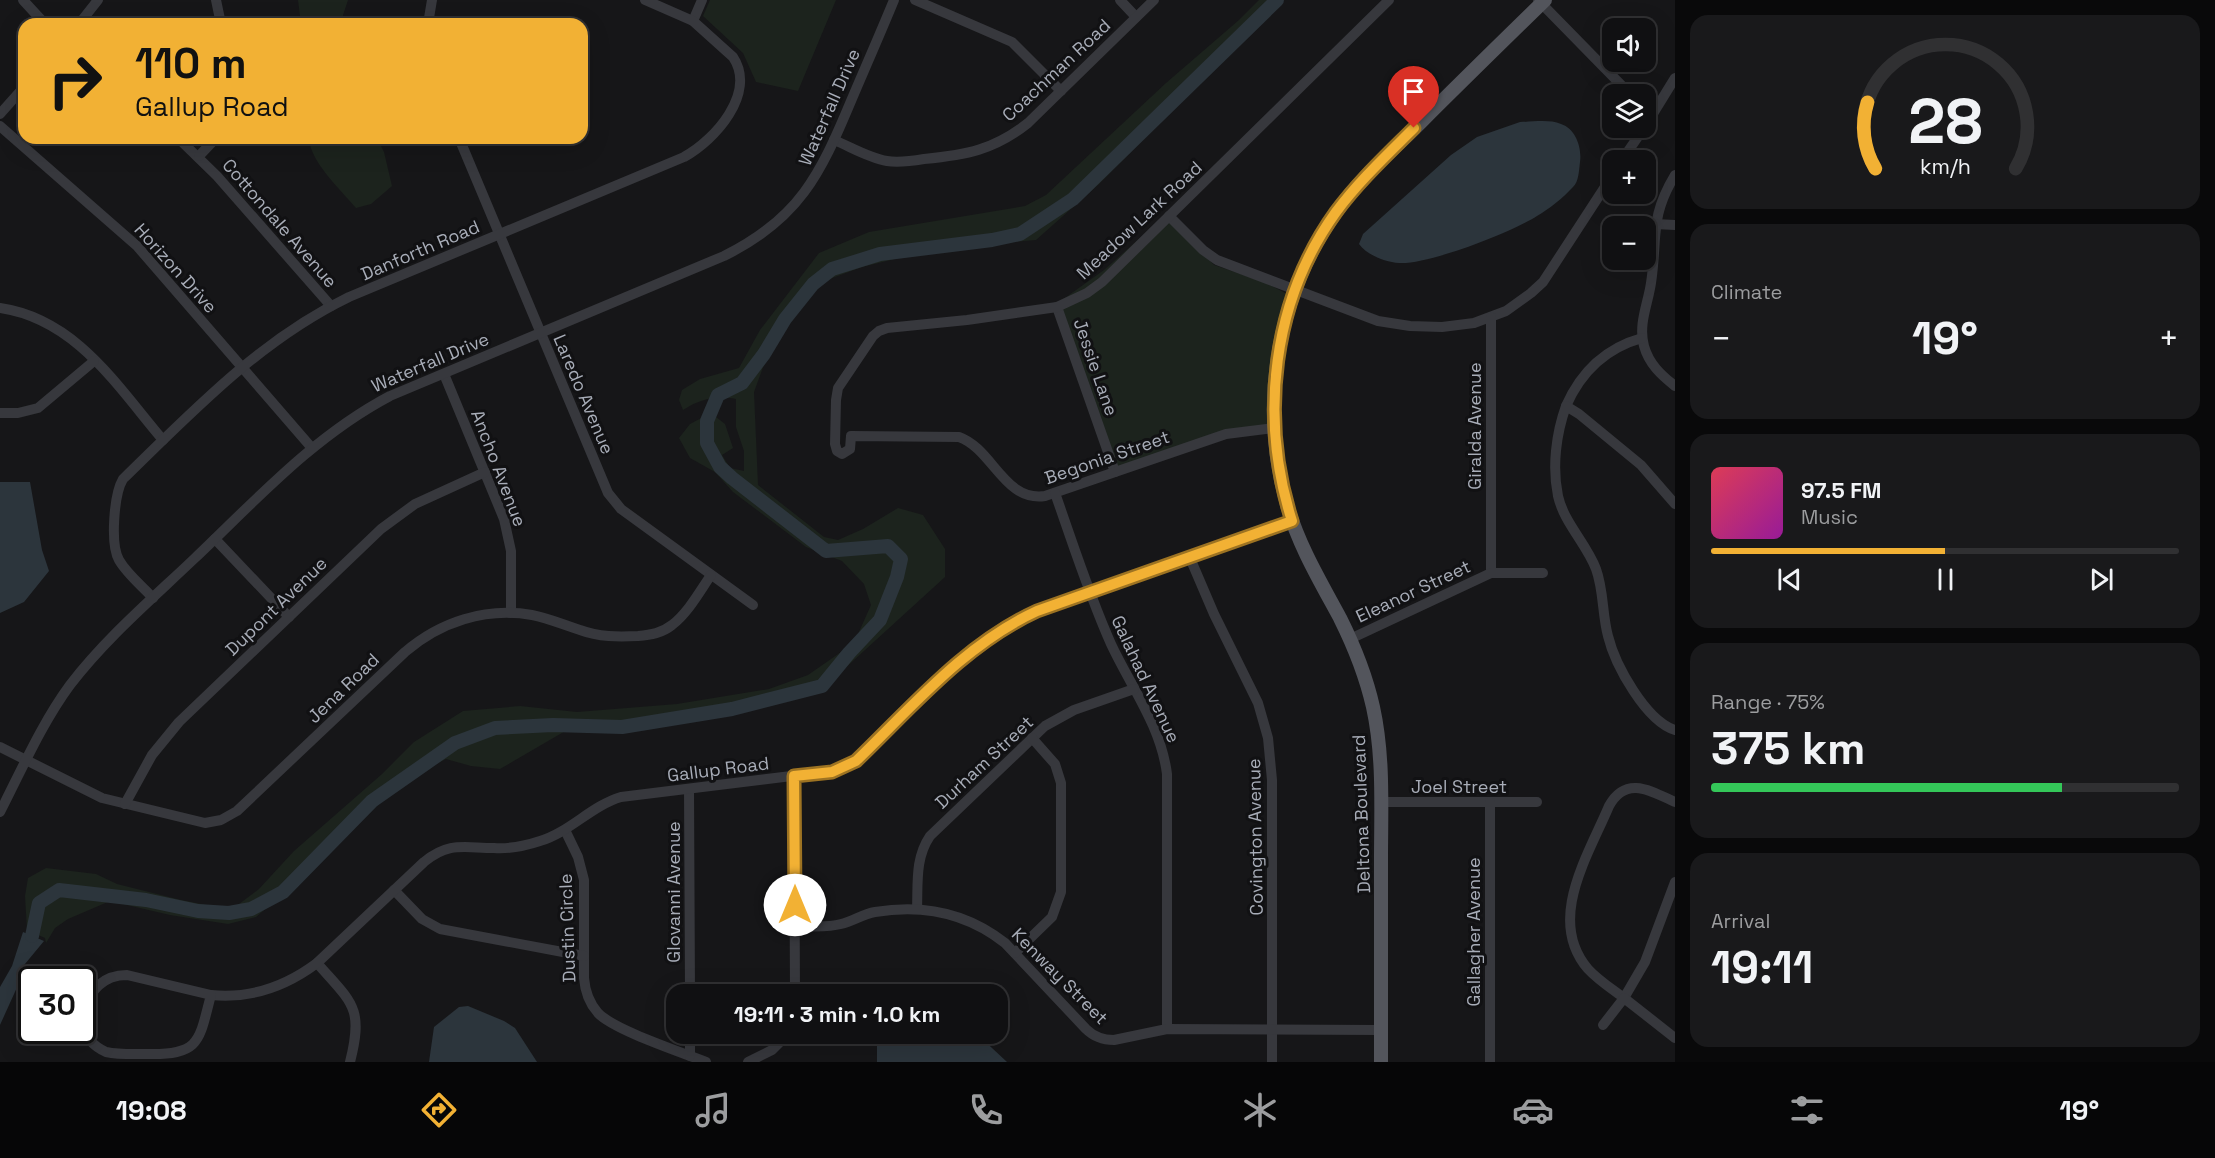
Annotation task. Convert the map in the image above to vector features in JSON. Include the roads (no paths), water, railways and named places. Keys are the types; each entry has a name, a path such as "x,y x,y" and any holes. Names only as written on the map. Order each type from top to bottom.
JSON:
{"main road":[{"name":"Deltona Boulevard","path":"1381,1062 1381,802 1380,758 1373,708 1350,639 1312,569 1292,521 1280,475 1274,428 1277,362 1295,290 1322,233 1351,193 1542,1"}],"street":[{"path":"22,0 39,18"},
{"path":"84,18 98,0"},
{"path":"216,0 220,18"},
{"path":"429,18 432,0"},
{"name":"Danforth Road","path":"153,598 124,568 117,555 116,499 119,486 123,479 163,440 242,367 282,336 331,306 684,157 713,136 729,114 738,92 740,71 733,57 693,21 645,0"},
{"path":"693,21 702,0"},
{"name":"Waterfall Drive","path":"0,812 56,707 74,680 100,649 311,447 367,408 724,256 760,236 774,225 801,198 825,162 894,0"},
{"path":"915,0 1012,42 1061,91"},
{"path":"1120,0 1136,17"},
{"name":"Coachman Road","path":"834,140 888,162 959,156 988,147 1015,133 1154,0"},
{"name":"Meadow Lark Road","path":"842,454 837,451 835,444 838,388 873,336 887,328 967,320 1057,307 1087,293 1102,282 1389,0"},
{"path":"1542,1 1621,84"},
{"path":"1656,105 1675,78"},
{"path":"0,114 18,94"},
{"name":"Horizon Drive","path":"0,126 18,142"},
{"name":"Horizon Drive","path":"21,144 124,234 311,447"},
{"name":"Cottondale Avenue","path":"185,144 199,156 331,306"},
{"path":"199,156 210,144"},
{"name":"Laredo Avenue","path":"462,144 608,494 614,502 753,605"},
{"path":"1656,220 1661,202 1675,175"},
{"path":"1169,216 1203,250 1217,260 1295,290 1378,321 1410,326 1457,326 1491,318 1520,302 1543,282 1602,191"},
{"path":"1656,224 1675,225"},
{"path":"1653,270 1642,319 1642,338 1648,358 1675,386"},
{"name":"Jessie Lane","path":"1057,307 1115,472"},
{"path":"0,308 26,314 54,326 81,346 163,440"},
{"name":"Giralda Avenue","path":"1491,318 1491,534"},
{"path":"1642,338 1628,342 1607,353 1586,374 1566,406 1560,422 1556,450 1557,487 1562,509 1584,543 1596,570 1608,638 1621,668 1649,712 1663,725 1675,730"},
{"path":"0,413 18,413 38,408 94,360"},
{"name":"Ancho Avenue","path":"444,374 509,535 512,568 511,613"},
{"path":"1566,406 1641,465 1675,504"},
{"name":"Begonia Street","path":"842,454 850,449 851,436 959,437 974,444 1017,491 1032,497 1055,493 1226,434 1274,428"},
{"name":"Dupont Avenue","path":"125,804 146,765 165,737 397,516 433,494 485,472"},
{"name":"Galahad Avenue","path":"1055,493 1090,592 1114,651 1159,737 1167,774 1167,1029"},
{"name":"Gallup Road","path":"96,987 110,976 126,975 211,994 237,995 267,990 292,980 317,963 431,856 447,848 467,846 510,848 541,841 565,830 612,800 621,797 832,772 849,766 958,662 1002,628 1037,611 1292,521"},
{"name":"Eleanor Street","path":"1491,534 1491,573"},
{"path":"215,539 289,617"},
{"name":"Covington Avenue","path":"1190,558 1209,605 1251,684 1268,738 1272,780 1272,1062"},
{"name":"Eleanor Street","path":"1350,639 1491,573 1543,573"},
{"name":"Jena Road","path":"0,747 87,792 125,804 205,823 231,816 417,641 446,625 477,616 511,613 546,618 595,634 624,637 649,635 673,625 711,575"},
{"name":"Durham Street","path":"917,909 918,864 924,844 930,836 1045,726 1074,710 1134,689"},
{"path":"1015,953 1052,917 1061,892 1061,783 1055,764 1032,738"},
{"path":"794,776 795,984"},
{"path":"1675,802 1637,787 1617,795 1609,806 1572,896 1569,919 1570,933 1580,958 1596,976 1675,1038"},
{"name":"Glovanni Avenue","path":"689,789 690,984"},
{"name":"Joel Street","path":"1381,802 1537,802"},
{"name":"Gallagher Avenue","path":"1490,802 1490,1062"},
{"name":"Dustin Circle","path":"565,830 582,869 584,956 587,994 591,1004 603,1018 611,1023 706,1062"},
{"path":"1603,1025 1624,998 1646,962 1675,882"},
{"path":"394,890 422,919 440,929 584,956"},
{"name":"Kenway Street","path":"795,926 838,925 876,912 917,909 936,911 965,919 992,933 1015,953 1086,1029 1098,1038 1114,1040 1167,1029 1381,1030"},
{"path":"317,963 348,999 356,1017 356,1037 350,1062"},
{"path":"93,1044 106,1052 179,1053 191,1046 201,1033 211,994"},
{"path":"690,1044 690,1056"},
{"path":"748,1062 772,1050 778,1044"}],"waterway":[{"path":"32,936 39,903 59,890 146,900 198,911 229,913 251,909 283,892 372,801 455,743 495,728 553,725 622,727 732,709 822,686 880,620 897,577 901,559 888,546 826,551 732,478 720,467 707,443 707,421 718,395 742,383 764,354 785,319 813,284 832,269 880,254 992,240 1020,234 1073,199 1277,0"}]}
